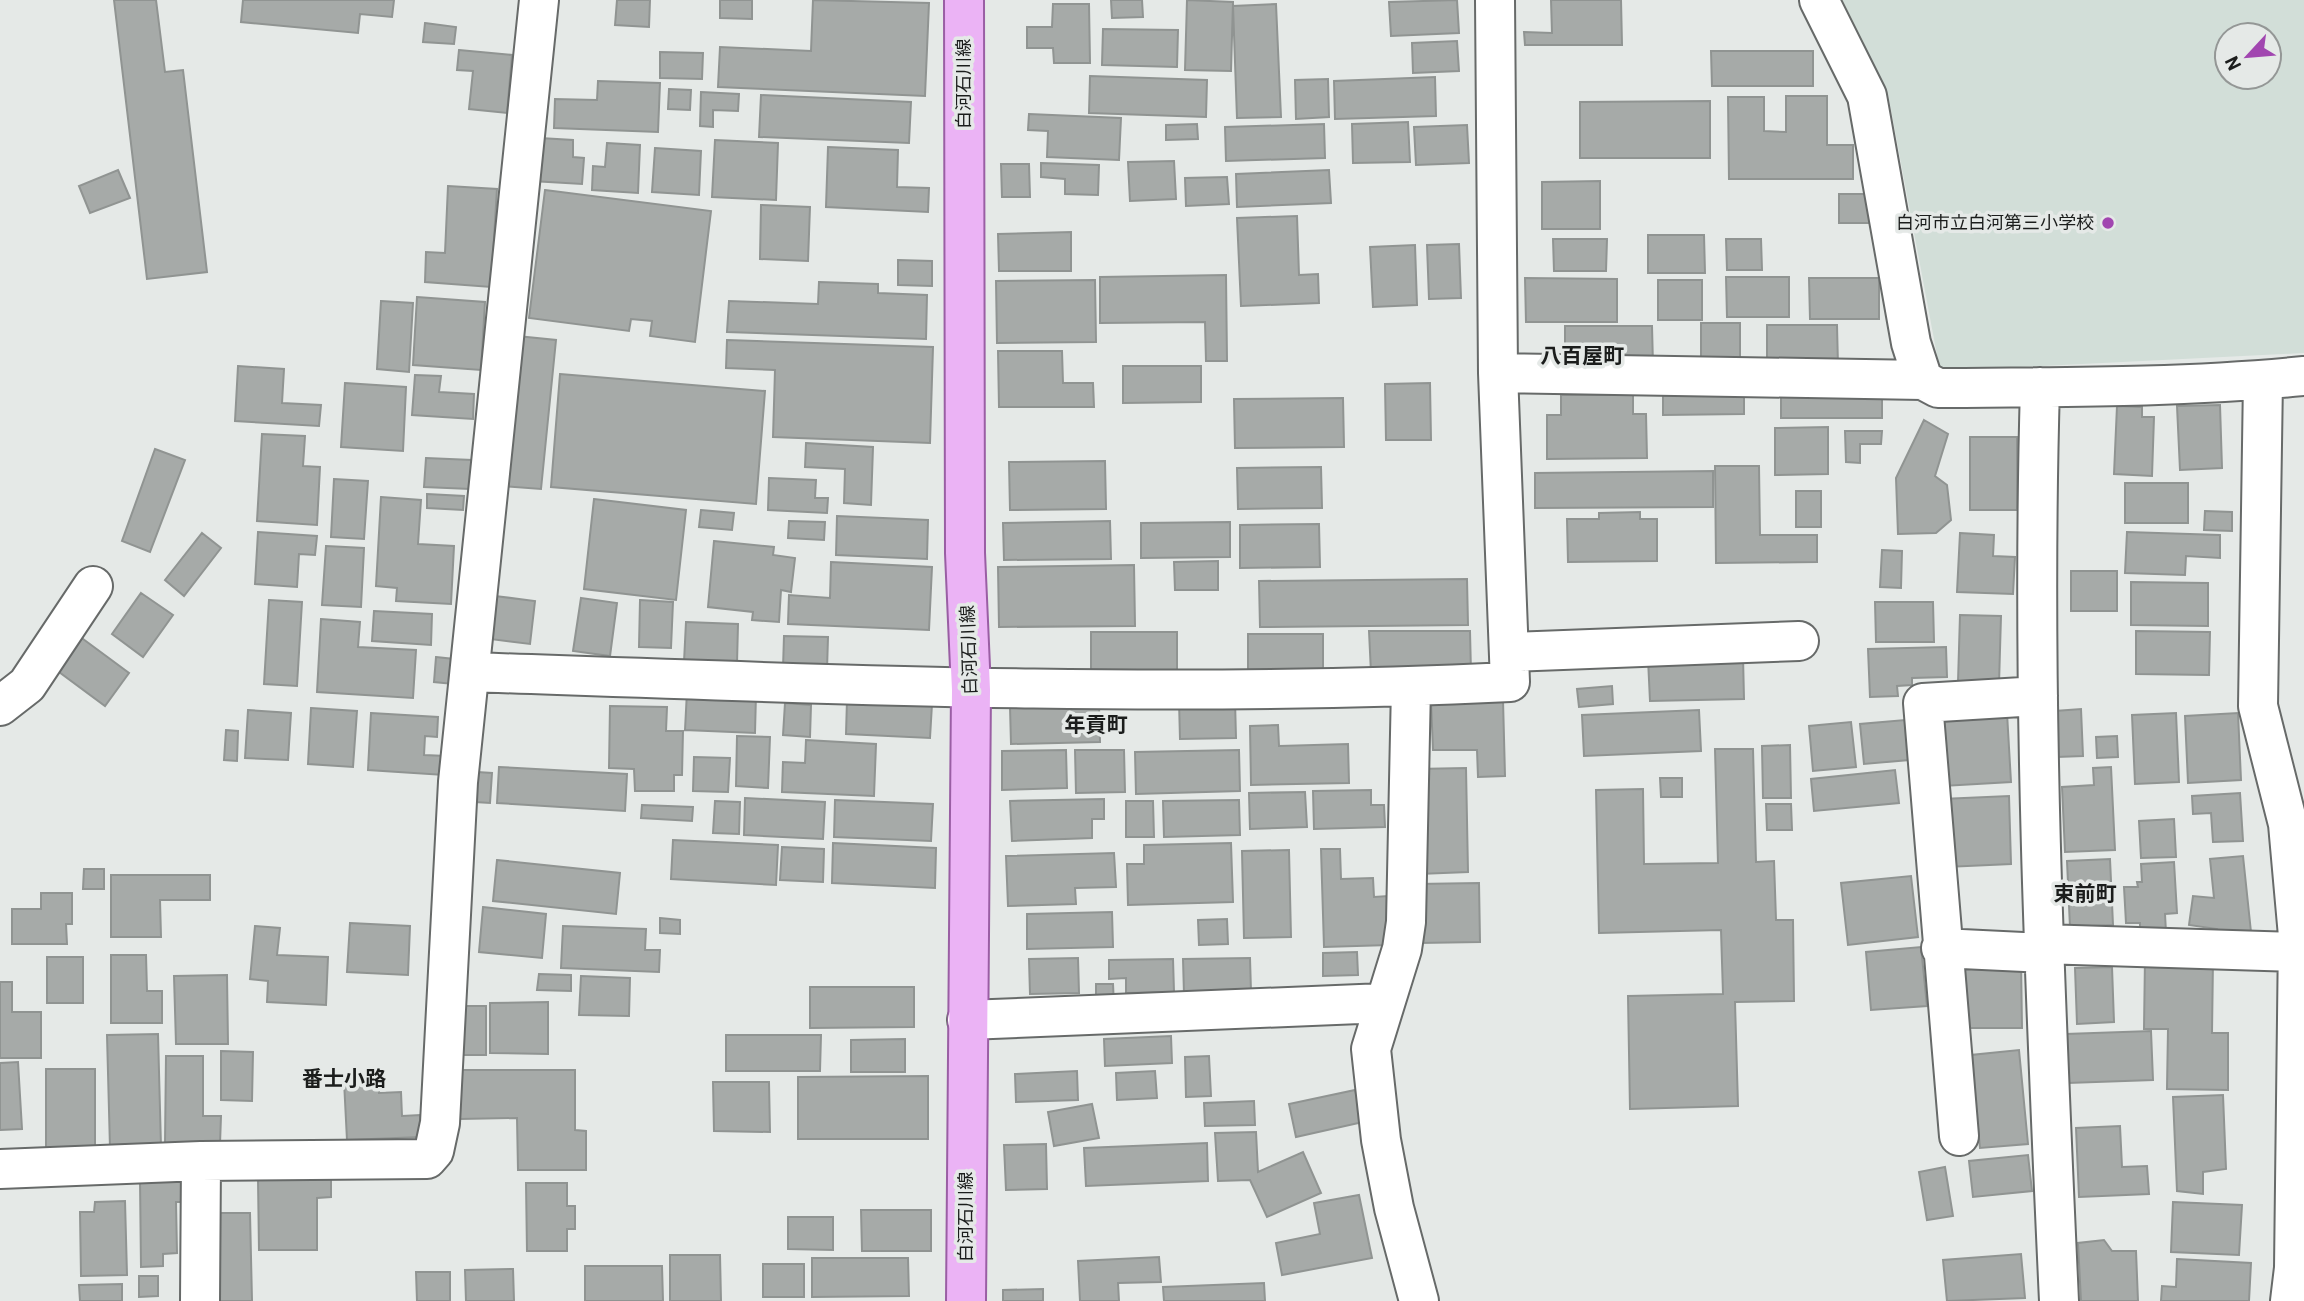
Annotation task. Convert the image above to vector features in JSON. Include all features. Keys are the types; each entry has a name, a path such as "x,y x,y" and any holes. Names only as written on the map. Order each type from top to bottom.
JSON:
{"main road":[{"name":"白河石川線","path":"964,0 965,539 971,690 966,1301"}],"street":[{"path":"0,1169 201,1161 427,1159 434,1151 440,1122 458,782 539,0"},
{"path":"470,672 971,690 1411,687 1510,682 1499,373 1495,0"},
{"path":"1819,0 1867,96 1911,344 1923,380"},
{"path":"1499,373 1923,380 1938,388 2201,385 2304,376"},
{"path":"2263,380 2258,706 2288,824 2298,952 2294,1268 2290,1301"},
{"path":"2040,387 2035,560 2042,948 2059,1301"},
{"path":"0,706 27,685 93,586"},
{"path":"1509,652 1799,641"},
{"path":"1411,687 1406,922 1402,949 1371,1049 1381,1140 1394,1208 1419,1301"},
{"path":"1959,1136 1941,948 1923,703 2038,696"},
{"path":"1941,948 2298,952"},
{"path":"967,1020 1384,1003"},
{"path":"200,1301 201,1161"}],"shaded area":[{"name":"白河市立白河第三小学校","path":"1842,0 2304,0 2304,353 1940,371 1888,94"}],"building":[{"path":"114,0 156,0 165,72 183,70 207,272 147,279"},
{"path":"243,0 394,0 392,17 360,14 358,33 241,22"},
{"path":"617,0 650,0 649,27 615,25"},
{"path":"720,0 752,0 752,19 720,18"},
{"path":"813,0 929,3 925,96 718,87 720,47 811,51"},
{"path":"1111,0 1142,0 1143,17 1112,18"},
{"path":"1187,0 1233,2 1231,71 1185,70"},
{"path":"1457,0 1459,33 1391,36 1389,2"},
{"path":"1551,0 1621,0 1622,45 1525,45 1524,32 1552,33"},
{"path":"1053,4 1089,4 1090,63 1054,63 1053,48 1027,48 1027,27 1052,27"},
{"path":"1276,4 1281,117 1237,118 1233,6"},
{"path":"425,23 456,27 454,44 423,42"},
{"path":"1103,29 1178,30 1177,67 1102,65"},
{"path":"1457,41 1459,71 1413,73 1412,43"},
{"path":"459,50 512,55 507,113 469,109 473,71 457,70"},
{"path":"1711,51 1813,51 1813,86 1712,86"},
{"path":"660,52 703,53 702,79 660,78"},
{"path":"1090,76 1207,80 1206,117 1089,113"},
{"path":"1435,77 1436,116 1335,119 1334,81"},
{"path":"1328,79 1329,117 1296,119 1295,80"},
{"path":"598,81 660,83 658,132 554,128 555,99 597,100"},
{"path":"669,89 691,90 690,110 668,109"},
{"path":"701,92 739,94 738,111 713,110 713,127 700,126"},
{"path":"761,95 911,102 909,143 759,137"},
{"path":"1786,96 1827,96 1827,145 1853,145 1853,179 1729,179 1728,97 1764,97 1764,131 1786,132"},
{"path":"1710,101 1710,158 1580,158 1580,102"},
{"path":"1029,114 1121,118 1119,160 1047,157 1048,131 1028,130"},
{"path":"1408,122 1410,162 1353,163 1352,124"},
{"path":"1197,124 1198,139 1166,140 1166,125"},
{"path":"1324,124 1325,158 1226,161 1225,127"},
{"path":"1467,125 1469,163 1416,165 1414,127"},
{"path":"540,138 573,140 573,157 584,158 582,184 532,181"},
{"path":"715,140 778,143 776,200 712,197"},
{"path":"607,143 640,145 638,193 592,190 593,166 605,167"},
{"path":"828,147 898,150 897,187 929,188 928,212 826,207"},
{"path":"655,148 701,151 699,195 652,192"},
{"path":"1174,161 1176,199 1130,201 1128,162"},
{"path":"1041,163 1099,165 1098,195 1065,194 1065,179 1041,177"},
{"path":"1001,164 1029,164 1030,197 1002,197"},
{"path":"118,170 130,198 90,213 79,186"},
{"path":"1329,170 1331,203 1237,207 1236,174"},
{"path":"1227,177 1229,204 1186,206 1185,178"},
{"path":"1600,181 1600,229 1542,229 1542,182"},
{"path":"448,186 497,189 491,287 425,282 426,252 445,253"},
{"path":"545,190 711,211 695,342 650,336 652,321 631,319 629,331 529,318"},
{"path":"1839,194 1874,194 1874,223 1839,223"},
{"path":"761,205 810,207 808,261 760,259"},
{"path":"1297,216 1299,275 1318,274 1319,303 1241,306 1237,218"},
{"path":"1071,232 1071,271 999,271 998,234"},
{"path":"1648,235 1704,235 1705,273 1648,273"},
{"path":"1553,239 1607,239 1606,271 1554,271"},
{"path":"1726,239 1761,239 1762,270 1727,270"},
{"path":"1459,244 1461,298 1429,299 1427,245"},
{"path":"1415,245 1417,305 1373,307 1370,247"},
{"path":"898,260 932,261 932,286 898,285"},
{"path":"1226,275 1227,361 1206,361 1205,322 1100,323 1100,277"},
{"path":"1726,277 1789,277 1789,317 1727,317"},
{"path":"1525,278 1617,279 1617,322 1526,322"},
{"path":"1809,278 1879,278 1879,319 1810,319"},
{"path":"1095,280 1096,342 997,343 996,281"},
{"path":"1658,280 1702,280 1702,320 1658,320"},
{"path":"819,282 878,284 878,293 927,295 926,339 727,332 729,301 818,304"},
{"path":"417,297 485,302 481,370 413,365"},
{"path":"381,301 413,303 409,372 377,369"},
{"path":"1701,323 1740,323 1740,367 1701,366"},
{"path":"1767,325 1837,325 1838,366 1767,366"},
{"path":"1565,326 1652,326 1653,365 1565,366"},
{"path":"517,336 556,340 541,489 502,486"},
{"path":"727,340 933,347 930,443 773,437 775,370 726,368"},
{"path":"998,351 1062,351 1063,383 1093,383 1094,407 999,407"},
{"path":"238,366 284,369 282,403 321,405 319,426 235,421"},
{"path":"1123,366 1201,366 1201,402 1123,403"},
{"path":"560,374 765,391 756,504 551,487"},
{"path":"415,375 441,376 439,392 474,394 473,419 412,415"},
{"path":"345,383 406,387 403,451 341,447"},
{"path":"1430,383 1431,440 1386,440 1385,384"},
{"path":"1882,383 1882,418 1781,418 1781,384"},
{"path":"1744,386 1744,414 1663,415 1663,387"},
{"path":"1561,395 1633,395 1633,414 1646,414 1647,458 1547,459 1547,415 1561,415"},
{"path":"1343,398 1344,447 1235,448 1234,399"},
{"path":"2220,405 2222,468 2180,470 2177,406"},
{"path":"2117,406 2142,407 2142,417 2154,417 2152,476 2114,474"},
{"path":"1924,420 1948,434 1935,476 1947,485 1951,520 1936,533 1898,534 1896,478"},
{"path":"1828,427 1828,474 1775,475 1775,428"},
{"path":"1845,431 1882,431 1881,444 1860,444 1860,463 1846,462"},
{"path":"262,434 305,436 303,466 320,467 317,525 257,521"},
{"path":"1970,437 2017,437 2017,510 1970,510"},
{"path":"806,443 873,447 871,505 844,503 845,469 805,467"},
{"path":"155,449 185,460 150,552 122,541"},
{"path":"426,458 472,460 470,489 424,487"},
{"path":"1105,461 1106,509 1010,510 1009,462"},
{"path":"1715,466 1759,466 1760,535 1817,535 1817,562 1716,563"},
{"path":"1321,467 1322,508 1238,509 1237,468"},
{"path":"1713,471 1713,507 1535,508 1535,473"},
{"path":"769,478 816,480 815,498 828,498 827,513 768,510"},
{"path":"334,479 368,481 364,539 331,537"},
{"path":"2125,483 2188,483 2188,523 2125,523"},
{"path":"1796,491 1821,491 1821,527 1796,527"},
{"path":"427,494 464,496 463,510 427,508"},
{"path":"381,497 421,500 418,544 454,546 451,604 396,601 397,588 376,586"},
{"path":"594,499 686,510 676,600 584,589"},
{"path":"701,510 734,513 732,530 699,527"},
{"path":"2205,511 2232,512 2232,531 2204,530"},
{"path":"1640,512 1640,519 1657,519 1657,561 1568,562 1567,519 1599,519 1599,513"},
{"path":"837,516 928,520 927,559 836,555"},
{"path":"789,521 825,522 824,540 788,538"},
{"path":"1110,521 1111,559 1004,560 1003,523"},
{"path":"1230,522 1230,557 1141,558 1141,523"},
{"path":"1319,524 1320,567 1240,568 1240,525"},
{"path":"258,532 317,536 315,555 299,554 297,587 255,584"},
{"path":"2127,532 2220,535 2220,558 2186,556 2185,575 2125,573"},
{"path":"202,533 221,548 184,596 165,580"},
{"path":"1960,533 1994,535 1993,556 2015,557 2013,594 1957,592"},
{"path":"714,541 774,547 773,555 795,558 791,592 781,590 779,622 752,620 753,612 708,607"},
{"path":"326,546 364,548 361,607 322,605"},
{"path":"1882,550 1902,551 1901,588 1880,587"},
{"path":"1218,561 1218,590 1175,590 1174,562"},
{"path":"831,562 932,567 929,630 788,624 789,595 830,598"},
{"path":"1134,565 1135,626 999,627 998,567"},
{"path":"2071,571 2117,571 2117,611 2071,611"},
{"path":"1467,579 1468,625 1260,627 1259,581"},
{"path":"2131,582 2208,583 2208,626 2131,625"},
{"path":"141,593 173,615 143,657 112,634"},
{"path":"495,596 535,601 530,644 490,639"},
{"path":"581,598 617,603 610,656 573,651"},
{"path":"269,600 302,602 297,686 264,684"},
{"path":"640,600 673,602 671,648 639,647"},
{"path":"1875,602 1933,602 1934,642 1876,642"},
{"path":"374,611 432,614 431,645 372,641"},
{"path":"1960,615 2001,616 1999,684 1958,682"},
{"path":"321,619 360,622 358,647 416,650 413,698 317,692"},
{"path":"686,622 738,624 737,664 684,662"},
{"path":"1369,631 1470,631 1471,673 1371,673"},
{"path":"2136,631 2210,632 2209,675 2136,674"},
{"path":"1091,632 1177,632 1177,674 1091,674"},
{"path":"1248,634 1323,634 1323,673 1248,674"},
{"path":"79,636 129,673 105,706 55,669"},
{"path":"784,636 828,637 827,670 783,668"},
{"path":"1946,647 1947,677 1912,678 1912,685 1897,686 1898,696 1870,697 1868,649"},
{"path":"1743,656 1744,699 1650,701 1648,659"},
{"path":"436,657 454,659 453,684 434,682"},
{"path":"1612,686 1613,704 1579,707 1577,689"},
{"path":"687,691 756,694 755,733 685,730"},
{"path":"847,700 932,704 930,738 846,734"},
{"path":"1235,700 1236,738 1180,739 1179,701"},
{"path":"1503,700 1505,776 1478,777 1477,750 1433,750 1431,702"},
{"path":"785,703 811,705 810,737 783,735"},
{"path":"1099,705 1100,742 1011,744 1010,707"},
{"path":"610,706 667,707 666,731 683,731 682,775 674,775 674,791 635,791 634,769 609,768"},
{"path":"311,708 357,711 353,767 308,764"},
{"path":"2081,709 2083,756 2057,757 2055,711"},
{"path":"248,710 291,713 288,760 245,758"},
{"path":"1699,710 1701,751 1584,756 1582,715"},
{"path":"371,713 438,717 437,737 425,736 424,755 446,756 444,775 368,770"},
{"path":"2007,713 2011,782 1943,786 1939,717"},
{"path":"2176,713 2179,782 2135,784 2132,715"},
{"path":"2238,713 2241,780 2188,783 2185,716"},
{"path":"1905,720 1909,760 1864,764 1860,724"},
{"path":"1851,722 1856,767 1813,771 1809,726"},
{"path":"1278,725 1279,746 1348,744 1349,783 1251,785 1250,726"},
{"path":"226,730 238,731 237,761 224,760"},
{"path":"737,736 770,737 768,788 736,786"},
{"path":"2117,736 2118,757 2097,758 2096,737"},
{"path":"806,740 876,744 874,796 782,792 783,762 805,763"},
{"path":"1790,745 1791,798 1763,798 1762,746"},
{"path":"1715,749 1753,749 1756,862 1774,861 1776,920 1793,920 1794,1001 1735,1002 1738,1106 1630,1109 1628,996 1723,994 1721,930 1599,933 1596,790 1643,789 1644,864 1718,863"},
{"path":"1066,750 1067,788 1002,790 1002,751"},
{"path":"1075,750 1124,750 1125,792 1076,793"},
{"path":"1239,750 1240,791 1136,794 1135,752"},
{"path":"694,757 730,758 728,792 693,791"},
{"path":"499,767 627,774 625,811 497,803"},
{"path":"2111,767 2115,850 2065,852 2062,787 2094,785 2093,768"},
{"path":"1466,768 1468,872 1419,874 1416,769"},
{"path":"1895,770 1899,803 1814,811 1811,779"},
{"path":"477,772 492,773 490,803 475,802"},
{"path":"1660,778 1682,778 1682,797 1661,797"},
{"path":"1371,790 1371,805 1384,805 1385,827 1314,829 1313,791"},
{"path":"1305,792 1307,827 1250,829 1249,793"},
{"path":"2240,793 2243,841 2213,842 2211,813 2193,814 2192,796"},
{"path":"2009,796 2011,864 1946,867 1942,799"},
{"path":"745,798 825,802 823,839 744,835"},
{"path":"1104,799 1104,819 1092,819 1092,838 1012,841 1010,801"},
{"path":"835,800 933,804 931,841 834,837"},
{"path":"1239,800 1240,835 1164,837 1163,801"},
{"path":"715,801 740,802 739,834 713,833"},
{"path":"1126,801 1153,801 1154,837 1126,837"},
{"path":"1766,804 1791,804 1792,830 1767,830"},
{"path":"642,805 693,807 692,821 641,818"},
{"path":"2174,819 2176,857 2141,858 2139,821"},
{"path":"673,840 778,845 776,885 671,879"},
{"path":"833,843 936,848 935,888 832,883"},
{"path":"1231,843 1233,902 1128,905 1127,864 1144,864 1144,845"},
{"path":"782,847 824,849 823,882 780,880"},
{"path":"1321,849 1340,849 1341,879 1373,878 1374,897 1388,896 1389,945 1324,947"},
{"path":"1289,850 1291,937 1244,938 1242,851"},
{"path":"1114,853 1116,887 1075,888 1076,904 1008,906 1006,856"},
{"path":"2243,856 2251,932 2217,935 2217,929 2189,925 2193,896 2214,898 2210,859"},
{"path":"2110,859 2113,925 2070,927 2067,861"},
{"path":"497,860 620,873 616,914 493,901"},
{"path":"2174,862 2177,913 2165,914 2166,932 2140,933 2140,923 2126,923 2124,887 2138,887 2137,882 2142,882 2141,864"},
{"path":"84,869 104,869 104,889 83,889"},
{"path":"111,875 210,875 210,900 160,900 161,937 111,937"},
{"path":"1911,876 1918,937 1848,945 1841,883"},
{"path":"1479,883 1480,942 1419,943 1417,884"},
{"path":"41,893 72,893 72,924 66,924 67,944 12,944 12,909 41,909"},
{"path":"483,907 546,914 542,958 479,952"},
{"path":"1112,912 1113,947 1027,949 1027,914"},
{"path":"660,918 680,920 680,934 660,933"},
{"path":"1227,919 1228,944 1199,945 1198,920"},
{"path":"350,923 410,926 408,975 347,972"},
{"path":"255,926 280,928 277,955 328,957 326,1005 267,1002 268,981 250,979"},
{"path":"563,926 646,929 645,950 660,950 659,972 561,968"},
{"path":"1921,947 1927,1006 1871,1010 1866,952"},
{"path":"1357,952 1358,975 1323,976 1323,953"},
{"path":"111,955 146,955 147,991 162,991 162,1023 111,1023"},
{"path":"47,957 83,957 83,1003 47,1003"},
{"path":"1078,958 1079,993 1030,994 1029,959"},
{"path":"1250,958 1251,992 1184,994 1183,959"},
{"path":"2145,958 2213,959 2212,1033 2228,1033 2228,1090 2167,1089 2168,1029 2144,1029"},
{"path":"1173,959 1174,992 1126,993 1126,978 1109,979 1109,960"},
{"path":"2021,960 2022,1028 1957,1028 1957,961"},
{"path":"2112,967 2114,1022 2077,1024 2075,968"},
{"path":"539,974 571,975 571,991 537,990"},
{"path":"227,975 228,1044 176,1044 174,976"},
{"path":"581,976 630,978 629,1016 579,1015"},
{"path":"0,982 12,982 12,1012 41,1012 41,1058 0,1058"},
{"path":"1096,984 1113,984 1114,1005 1096,1005"},
{"path":"810,987 914,987 914,1027 810,1028"},
{"path":"548,1002 548,1054 490,1053 490,1003"},
{"path":"456,1006 486,1006 486,1055 457,1055"},
{"path":"2151,1031 2153,1080 2068,1083 2066,1034"},
{"path":"158,1034 161,1147 110,1148 107,1035"},
{"path":"726,1035 821,1035 820,1071 726,1071"},
{"path":"1171,1036 1172,1063 1105,1066 1104,1039"},
{"path":"905,1039 905,1072 851,1072 851,1040"},
{"path":"2019,1050 2028,1144 1980,1148 1971,1055"},
{"path":"221,1051 253,1052 252,1101 221,1100"},
{"path":"166,1056 203,1056 203,1116 221,1116 220,1144 165,1144"},
{"path":"1209,1056 1211,1096 1186,1097 1185,1057"},
{"path":"18,1062 22,1129 0,1130 0,1063"},
{"path":"46,1069 95,1069 95,1151 46,1151"},
{"path":"460,1070 575,1070 575,1130 586,1131 586,1170 518,1170 517,1118 460,1119"},
{"path":"1077,1071 1078,1100 1016,1102 1015,1074"},
{"path":"1155,1071 1157,1098 1117,1100 1116,1073"},
{"path":"928,1076 928,1139 798,1139 798,1077"},
{"path":"379,1080 379,1093 401,1092 402,1116 420,1115 421,1137 347,1140 344,1081"},
{"path":"713,1082 769,1082 770,1132 714,1131"},
{"path":"1355,1090 1363,1122 1296,1137 1289,1104"},
{"path":"2223,1095 2226,1169 2203,1172 2203,1194 2177,1191 2173,1097"},
{"path":"1254,1101 1255,1125 1205,1126 1204,1103"},
{"path":"1092,1104 1099,1138 1054,1146 1048,1112"},
{"path":"2120,1126 2122,1167 2147,1166 2149,1194 2079,1197 2076,1128"},
{"path":"1256,1132 1258,1172 1303,1152 1321,1193 1267,1217 1250,1180 1218,1181 1215,1133"},
{"path":"1207,1143 1208,1181 1086,1186 1084,1148"},
{"path":"1046,1144 1047,1189 1006,1190 1004,1145"},
{"path":"2028,1155 2032,1191 1973,1197 1969,1161"},
{"path":"1945,1167 1953,1216 1927,1220 1919,1172"},
{"path":"183,1179 184,1202 176,1202 177,1253 163,1254 163,1266 141,1267 140,1180"},
{"path":"258,1179 331,1179 331,1197 317,1198 317,1250 259,1250"},
{"path":"526,1183 567,1183 567,1206 575,1206 575,1229 567,1229 567,1251 527,1251"},
{"path":"1359,1195 1372,1258 1282,1275 1276,1243 1320,1234 1314,1203"},
{"path":"125,1201 127,1275 81,1276 80,1212 94,1212 95,1202"},
{"path":"2173,1202 2242,1205 2239,1255 2171,1252"},
{"path":"861,1210 931,1210 931,1251 862,1251"},
{"path":"213,1213 250,1213 252,1301 215,1301"},
{"path":"788,1217 833,1217 833,1250 788,1249"},
{"path":"2104,1240 2112,1251 2136,1251 2138,1301 2081,1301 2078,1243"},
{"path":"2021,1254 2025,1298 1947,1301 1943,1260"},
{"path":"670,1255 720,1255 721,1301 670,1301"},
{"path":"1159,1257 1161,1282 1118,1283 1119,1301 1080,1301 1078,1261"},
{"path":"812,1258 908,1258 909,1296 812,1297"},
{"path":"2177,1259 2251,1263 2249,1301 2161,1301 2162,1286 2176,1287"},
{"path":"763,1264 804,1264 804,1297 763,1297"},
{"path":"585,1266 662,1266 663,1301 585,1301"},
{"path":"513,1269 514,1301 466,1301 465,1270"},
{"path":"416,1272 450,1272 450,1301 417,1301"},
{"path":"139,1276 158,1276 158,1296 139,1297"},
{"path":"1264,1283 1265,1301 1164,1301 1163,1287"},
{"path":"122,1284 122,1301 80,1301 79,1285"},
{"path":"1043,1289 1043,1301 1003,1301 1003,1290"}],"place":[{"name":"白河市立白河第三小学校","path":"2108,223"}],"district":[{"name":"八百屋町","path":"1582,356"},
{"name":"年貢町","path":"1096,725"},
{"name":"束前町","path":"2085,894"},
{"name":"番士小路","path":"344,1079"}]}
